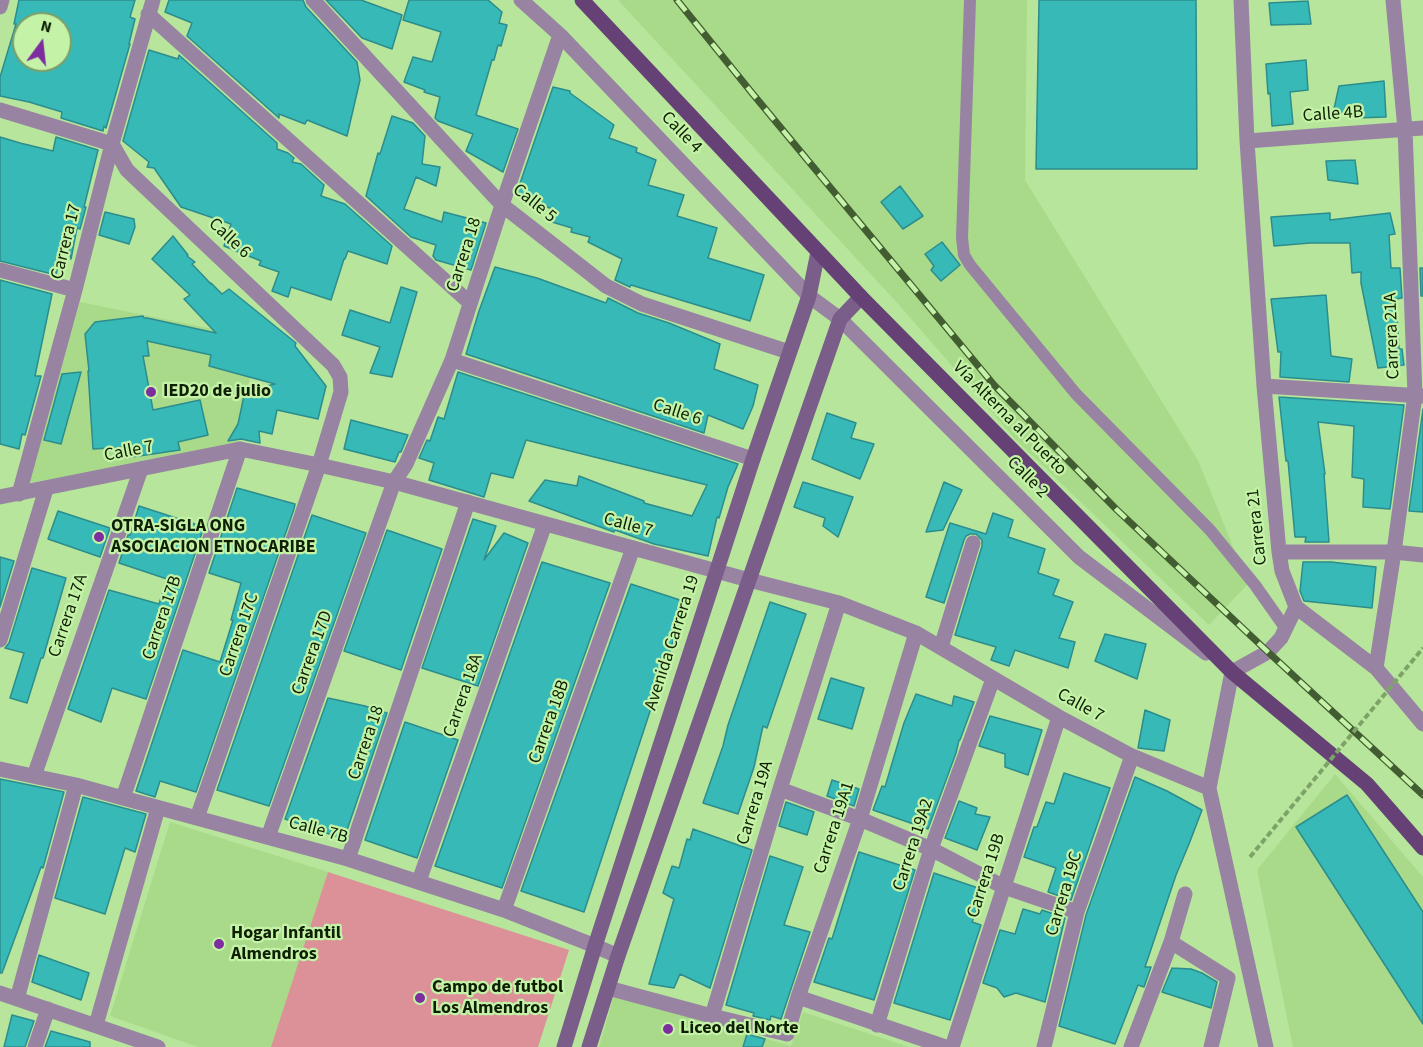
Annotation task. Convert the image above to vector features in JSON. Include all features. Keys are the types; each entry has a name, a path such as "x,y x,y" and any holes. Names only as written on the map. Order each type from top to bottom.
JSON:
{"main road":[{"name":"Vía Alterna al Puerto","path":"582,0 861,297 1232,672 1367,784 1423,848"},
{"name":"Avenida Carrera 19","path":"564,1047 753,459 809,296 818,252"},
{"path":"589,1047 618,956 840,320 861,297"}],"street":[{"path":"0,7 2,0"},
{"name":"Calle 5","path":"313,0 502,205 606,286 642,304 789,352"},
{"name":"Calle 4","path":"521,0 560,35 809,296"},
{"name":"Carrera 21","path":"1241,0 1247,141 1264,386 1279,552 1282,571 1296,607"},
{"name":"Carrera 21A","path":"1376,668 1419,396 1405,129 1393,0"},
{"path":"150,7 470,303"},
{"name":"Carrera 17","path":"19,494 150,7"},
{"name":"Carrera 18","path":"394,482 406,464 452,360 560,35"},
{"path":"0,110 112,144"},
{"name":"Calle 4B","path":"1247,141 1423,129"},
{"name":"Calle 6","path":"112,144 128,170 333,365 340,376 340,392 319,465"},
{"path":"0,270 75,290"},
{"name":"Calle 2","path":"809,296 840,320 1079,557 1232,672"},
{"name":"Calle 6","path":"452,360 753,459"},
{"path":"1264,386 1419,396"},
{"name":"Calle 7","path":"0,497 240,449 394,482 839,603 916,633 1059,717 1132,756 1209,788"},
{"name":"Carrera 17B","path":"123,798 240,449"},
{"name":"Carrera 17C","path":"197,818 319,465"},
{"name":"Carrera 17A","path":"34,777 141,469"},
{"name":"Carrera 17D","path":"268,837 394,482"},
{"path":"0,640 46,489"},
{"name":"Carrera 18","path":"348,859 468,502"},
{"name":"Carrera 18A","path":"419,881 545,524"},
{"path":"941,647 973,543"},
{"name":"Carrera 18B","path":"504,910 633,548"},
{"path":"1279,552 1394,552 1423,555"},
{"name":"Carrera 19A","path":"712,1016 839,603"},
{"path":"1266,1047 1209,788 1232,672 1268,652 1281,638 1296,607 1376,668 1423,724"},
{"name":"Carrera 19A1","path":"712,1016 787,1034 860,819 916,633"},
{"name":"Carrera 19A2","path":"878,1025 931,849 993,679"},
{"name":"Carrera 19B","path":"952,1047 1059,717"},
{"name":"Carrera 19C","path":"1044,1047 1077,912 1132,756"},
{"name":"Calle 7B","path":"0,769 76,785 348,859 504,910 618,956"},
{"path":"18,999 76,785"},
{"path":"780,789 931,849 1004,887 1077,912"},
{"path":"96,1025 158,808"},
{"path":"1131,1047 1171,942 1185,894"},
{"path":"1171,942 1228,978 1211,1047"},
{"path":"608,988 712,1016"},
{"path":"0,993 158,1047"},
{"path":"798,998 946,1047"},
{"path":"36,1047 48,1009"}],"lane":[{"path":"970,0 962,238 964,255 969,265 1076,394 1210,530 1255,585 1286,628"}],"path":[{"path":"1250,857 1423,648"}],"shaded area":[{"path":"618,0 1027,0 1025,180 1198,460 1248,584 1209,625 1015,439 901,307"},
{"name":"IED20 de julio","path":"80,302 257,338 237,446 28,483"},
{"path":"1335,774 1423,877 1423,1047 1293,1047 1257,870"},
{"name":"Hogar Infantil Almendros","path":"170,822 328,872 273,1047 198,1047 110,1016"},
{"name":"Campo de futbol Los Almendros","path":"328,872 569,950 538,1047 271,1047"},
{"name":"Liceo del Norte","path":"614,995 791,1046 803,1012 909,1047 599,1047"}],"building":[{"path":"19,0 135,0 130,17 135,19 130,44 106,128 104,126 103,131 61,118 62,112 0,96 0,77 12,37 12,72 72,72 72,12 16,12"},
{"path":"169,0 303,0 306,7 357,62 360,80 347,136 307,120 305,124 279,114 279,118 187,36 192,23 165,12"},
{"path":"326,0 361,0 402,15 392,49 362,38"},
{"path":"409,0 488,0 502,12 499,23 507,25 501,46 498,45 494,60 492,60 476,115 518,129 503,172 466,151 473,134 435,118 440,97 404,82 413,57 432,62 441,32 403,20"},
{"path":"1039,0 1196,0 1197,169 1036,169"},
{"path":"1308,1 1311,24 1271,25 1269,3"},
{"path":"149,50 178,59 179,55 277,143 277,149 294,158 292,162 301,164 324,185 321,196 345,204 392,246 387,264 348,251 331,300 291,287 288,297 272,291 279,272 259,265 261,261 224,246 231,224 181,207 154,168 147,167 149,162 123,141"},
{"path":"1306,60 1308,90 1290,92 1293,124 1272,126 1266,64"},
{"path":"1384,81 1386,117 1354,118 1334,109 1339,86"},
{"path":"553,87 570,91 614,125 609,138 637,148 636,152 656,160 648,185 684,195 677,216 717,228 708,258 764,275 750,321 631,285 630,287 615,280 622,259 588,242 590,237 571,232 572,228 552,222 555,210 516,195"},
{"path":"392,116 413,123 425,136 422,164 440,167 436,186 416,177 404,209 442,222 444,212 486,223 471,270 436,260 433,256 436,245 411,237 366,196 378,153 380,154"},
{"path":"0,137 53,151 56,137 98,150 84,207 86,207 80,229 77,228 71,259 65,230 56,275 0,261"},
{"path":"1355,160 1358,184 1328,180 1326,161"},
{"path":"900,186 923,216 903,229 881,202"},
{"path":"105,212 134,219 135,227 129,244 99,235"},
{"path":"1330,213 1330,220 1390,213 1395,234 1389,235 1391,268 1400,268 1402,298 1396,299 1399,349 1402,349 1404,365 1378,368 1361,283 1361,272 1352,273 1350,243 1274,246 1271,217"},
{"path":"173,236 187,256 195,262 192,264 222,294 229,289 296,343 295,346 326,386 318,419 277,410 272,434 259,431 260,443 241,439 228,441 238,424 245,391 275,384 209,366 211,355 147,341 149,356 143,356 153,410 200,400 208,435 178,442 180,450 125,458 124,447 93,449 85,334 95,322 143,316 216,333 184,299 190,295 152,259"},
{"path":"942,242 960,265 941,281 931,270 934,266 925,254"},
{"path":"495,267 537,278 606,303 608,298 638,313 720,344 714,369 758,385 753,406 743,429 708,415 704,433 466,354"},
{"path":"1420,268 1423,268 1423,296 1421,296"},
{"path":"0,280 52,294 35,376 41,376 19,449 0,444"},
{"path":"401,287 417,292 392,377 370,373 380,347 342,335 350,310 390,323"},
{"path":"1326,295 1331,356 1352,359 1349,382 1280,377 1281,352 1278,352 1271,299"},
{"path":"81,372 61,444 44,440 62,374"},
{"path":"458,372 738,464 719,518 717,517 708,556 654,544 615,530 614,532 529,501 545,480 577,486 579,476 644,501 644,503 692,516 707,485 526,440 513,478 491,473 484,497 429,480 434,463 419,458 427,440 430,441 438,417 444,419"},
{"path":"1279,397 1404,405 1390,509 1363,507 1364,479 1352,477 1354,426 1318,422 1325,474 1329,542 1305,542 1306,537 1295,537"},
{"path":"1423,409 1423,512 1409,511"},
{"path":"827,413 856,423 851,438 874,444 860,479 812,459"},
{"path":"351,420 408,435 395,462 344,449"},
{"path":"803,482 853,497 838,537 823,526 825,518 794,507"},
{"path":"944,482 962,490 943,530 926,532"},
{"path":"237,488 295,504 294,509 196,792 160,781 155,797 136,791 183,650 220,662 233,620 231,620 241,583 209,573"},
{"path":"139,506 204,527 146,699 112,688 101,722 68,709 109,590 159,604 167,579 119,563"},
{"path":"58,511 110,528 100,557 48,539"},
{"path":"993,513 1013,520 1008,537 1045,549 1038,573 1059,580 1053,595 1073,602 1059,638 1075,642 1068,668 1015,650 1009,666 991,660 996,647 955,635 982,546 982,540 976,534 966,536 964,540 944,603 926,597 950,523 986,534"},
{"path":"312,515 366,533 269,806 217,790"},
{"path":"473,519 496,526 484,560 504,533 528,543 478,686 422,668"},
{"path":"387,530 442,549 401,670 344,651"},
{"path":"0,557 14,561 0,607"},
{"path":"542,562 610,583 502,888 435,866"},
{"path":"1303,562 1331,562 1376,567 1372,608 1304,601 1300,591"},
{"path":"32,568 66,578 43,658 41,658 27,703 10,698 24,653 5,648 9,643"},
{"path":"631,584 686,602 584,912 521,891"},
{"path":"770,602 806,614 767,728 763,726 754,767 738,814 703,803"},
{"path":"1105,634 1146,644 1137,679 1095,661"},
{"path":"831,678 864,688 852,729 818,719"},
{"path":"916,694 952,706 954,696 974,702 928,829 873,810 882,786 885,787 904,723"},
{"path":"328,698 387,713 344,839 285,819"},
{"path":"1145,710 1170,720 1164,751 1138,748"},
{"path":"990,716 1042,730 1028,775 1005,767 1005,754 979,746"},
{"path":"405,722 458,740 417,858 365,840"},
{"path":"1064,773 1110,788 1071,900 1048,892 1056,868 1024,857 1034,827 1037,827 1046,802 1054,804"},
{"path":"1135,777 1202,810 1176,875 1145,967 1151,967 1144,987 1138,985 1115,1044 1059,1026 1086,915"},
{"path":"0,779 64,792 43,868 41,867 2,973 0,973"},
{"path":"832,780 859,789 854,806 827,796"},
{"path":"1347,795 1423,912 1423,1024 1296,827"},
{"path":"83,797 146,814 135,852 125,848 105,914 55,898"},
{"path":"959,801 977,808 975,814 990,817 977,850 945,838"},
{"path":"786,802 814,812 807,835 779,826"},
{"path":"693,829 752,850 710,988 680,974 674,988 649,984 674,899 663,893 672,866 679,868 687,839 690,840"},
{"path":"859,852 915,870 874,1000 814,982 829,938 832,939"},
{"path":"770,856 803,867 784,925 810,932 781,1019 771,1016 770,1020 726,1005"},
{"path":"934,873 984,890 972,922 981,925 950,1020 894,1003"},
{"path":"1023,909 1040,914 1042,910 1065,918 1045,1002 1016,993 1004,997 997,988 983,983 1000,930 1015,934"},
{"path":"39,955 89,973 81,1000 32,982"},
{"path":"1172,968 1191,969 1217,982 1211,1008 1162,992"},
{"path":"12,1015 34,1021 25,1047 4,1047"},
{"path":"51,1031 90,1042 90,1047 45,1047"},
{"path":"747,1034 765,1039 762,1047 743,1047"}],"railway":[{"path":"677,0 994,385 1116,509 1423,795"}],"place":[{"name":"IED20 de julio","path":"151,392"},
{"name":"OTRA-SIGLA ONG ASOCIACION ETNOCARIBE","path":"99,537"},
{"name":"Hogar Infantil Almendros","path":"219,944"},
{"name":"Campo de futbol Los Almendros","path":"420,998"},
{"name":"Liceo del Norte","path":"668,1029"}]}
